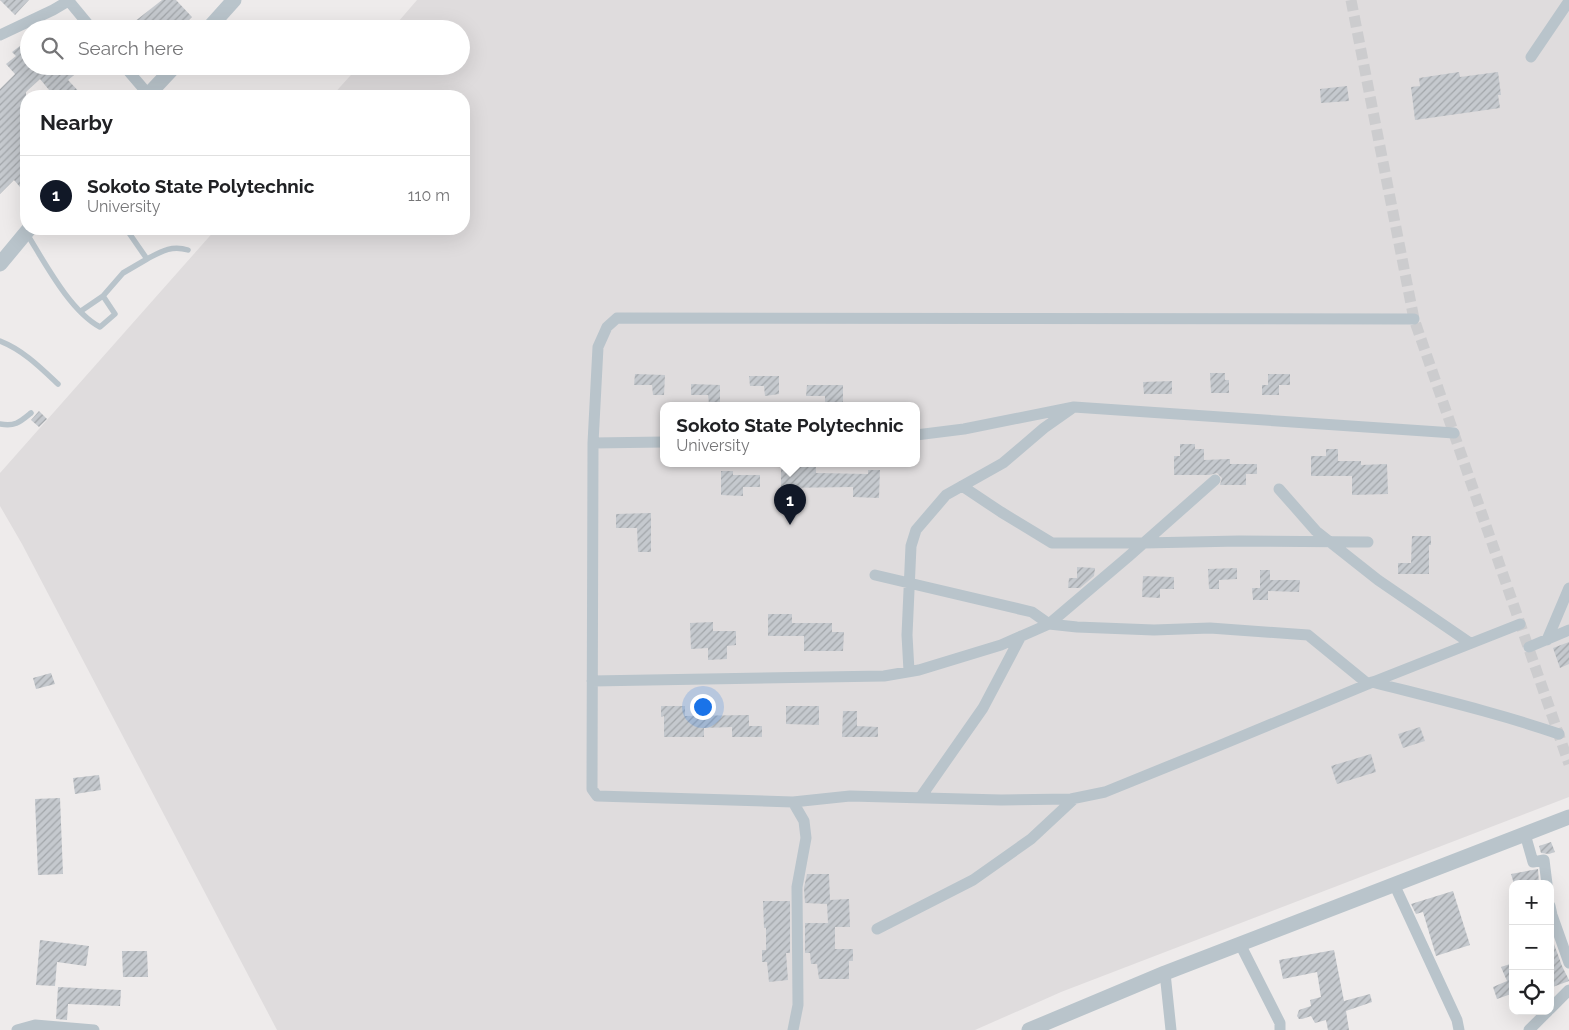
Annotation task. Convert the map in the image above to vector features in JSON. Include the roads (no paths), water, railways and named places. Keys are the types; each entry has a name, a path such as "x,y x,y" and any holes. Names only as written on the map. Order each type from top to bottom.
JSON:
{"street":[{"path":"31,20 69,0 85,20"},
{"path":"216,20 234,0"},
{"path":"1531,57 1569,1"},
{"path":"0,34 20,25"},
{"path":"132,75 145,90"},
{"path":"153,90 167,75"},
{"path":"0,264 23,235"},
{"path":"1414,319 617,318 607,327 598,347 593,443 592,789 597,796 793,802 850,796 1001,800 1075,798 1105,792 1370,683 1520,624"},
{"path":"909,671 907,635 911,546 916,530 946,495 1003,463 1044,428 1074,407"},
{"path":"920,435 964,429 1074,407 1454,433"},
{"path":"593,443 660,442"},
{"path":"592,681 884,676 918,670 1001,645 1048,624 1215,480"},
{"path":"962,486 1052,543 1368,542"},
{"path":"1278,489 1316,532 1378,580 1470,643"},
{"path":"875,575 1032,612 1048,624 1154,630 1210,628 1308,635 1370,683 1484,711 1559,734"},
{"path":"1547,640 1569,588"},
{"path":"1529,648 1569,630"},
{"path":"920,798 983,708 1021,636"},
{"path":"877,929 973,880 1031,839 1075,798"},
{"path":"793,802 804,821 806,838 797,887 798,1004 793,1030"},
{"path":"1029,1030 1165,973 1569,817"},
{"path":"1525,834 1533,862 1544,860 1546,880"},
{"path":"1394,884 1460,1030"},
{"path":"1554,921 1569,963"},
{"path":"1240,944 1280,1023 1280,1030"},
{"path":"1165,973 1171,1030"},
{"path":"1554,1005 1569,990"},
{"path":"1529,1030 1544,1015"},
{"path":"17,1030 35,1025 94,1030"}],"lane":[{"path":"30,235 50,272 72,302 93,324 100,327 115,314 103,296"},
{"path":"130,235 147,259"},
{"path":"81,311 103,296 123,273 147,259 160,252 177,247 188,250"},
{"path":"0,341 14,346 58,384"},
{"path":"0,424 10,426 22,421 31,413"}],"tunnel":[{"path":"1351,0 1414,319 1569,764"}],"place":[{"name":"Sokoto State Polytechnic","path":"790,525"}]}
